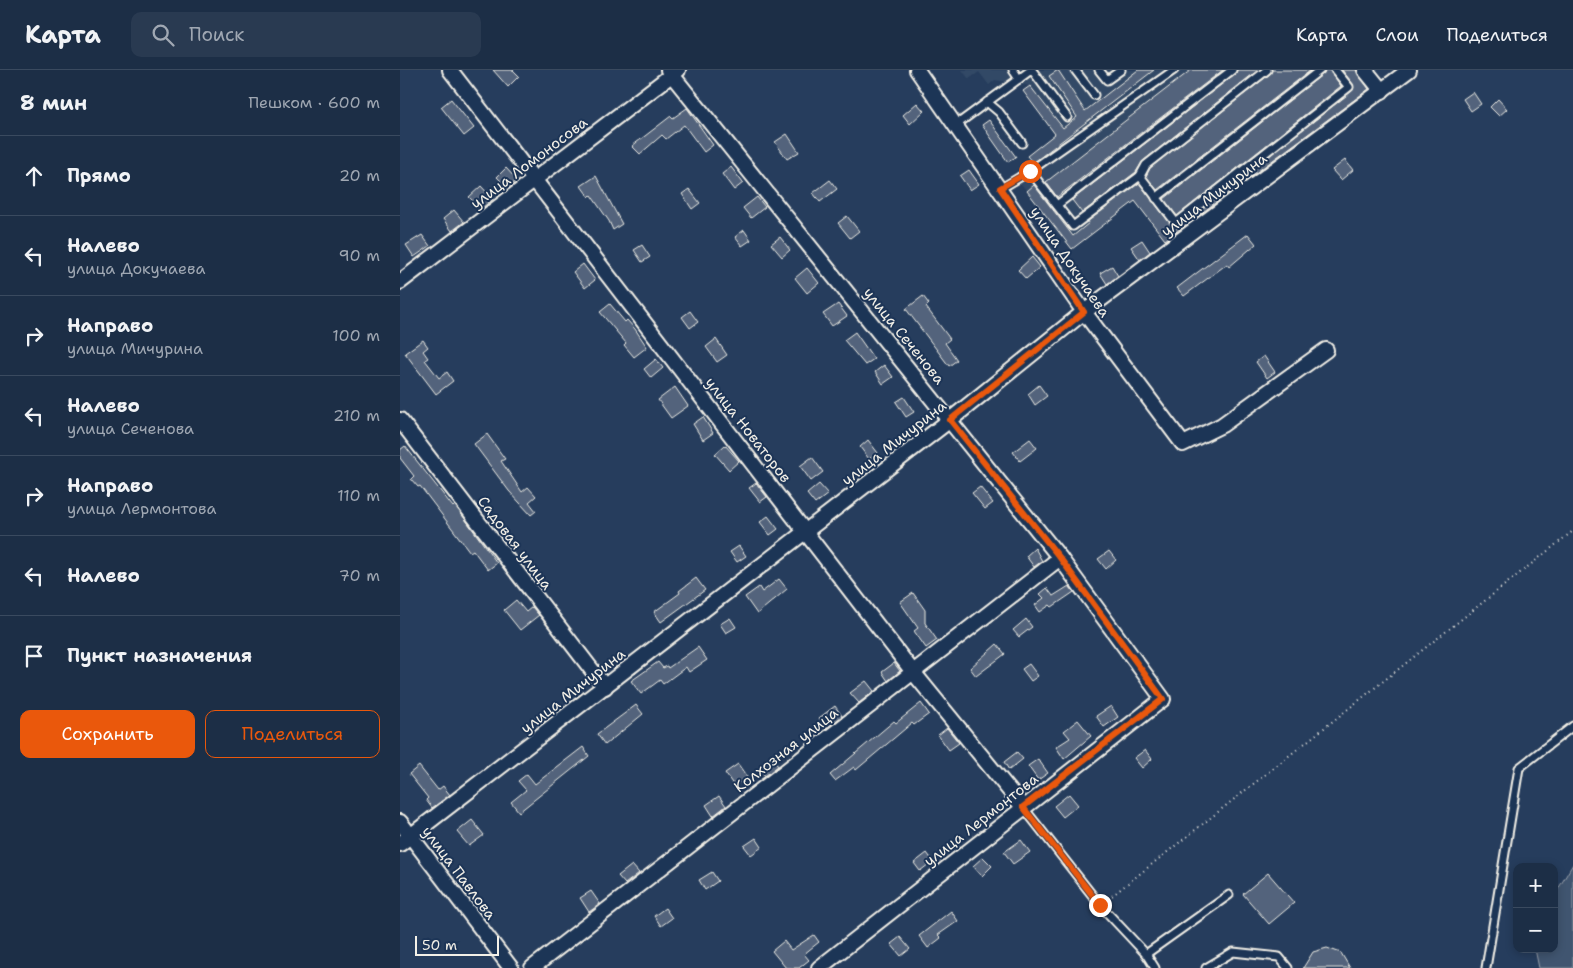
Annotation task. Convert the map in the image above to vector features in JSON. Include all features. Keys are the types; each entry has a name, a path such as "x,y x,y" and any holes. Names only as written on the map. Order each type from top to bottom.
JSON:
{"street":[{"name":"улица Новаторов","path":"450,70 913,672 1023,807"},
{"name":"улица Докучаева","path":"917,70 1084,312 1183,444 1222,425 1326,350"},
{"path":"1365,70 1382,91"},
{"name":"улица Мичурина","path":"405,840 950,420 1084,312 1409,70"},
{"name":"улица Ломоносова","path":"400,282 673,72"},
{"name":"улица Сеченова","path":"673,72 1060,558 1163,699"},
{"name":"Садовая улица","path":"400,420 605,687"},
{"name":"Колхозная улица","path":"532,968 1060,558"},
{"name":"улица Лермонтова","path":"819,968 1163,699"},
{"name":"улица Павлова","path":"400,822 405,840 511,968"}],"lane":[{"path":"1013,70 1019,79"},
{"path":"956,125 1032,70 1067,117"},
{"path":"1075,70 1094,95"},
{"path":"1099,70 1107,80 1121,70"},
{"path":"1000,188 1030,171 1174,70"},
{"path":"1057,205 1232,70"},
{"path":"1030,171 1073,226 1140,176 1146,166 1267,70"},
{"path":"1156,198 1320,70"},
{"path":"1140,176 1176,223 1349,87 1335,70"},
{"path":"988,102 999,112 1022,143"},
{"path":"1486,968 1519,768 1573,726"},
{"path":"1023,807 1100,905 1146,954 1155,968"},
{"path":"1146,954 1228,894"},
{"path":"1206,968 1233,952 1279,957 1288,968"}],"path":[{"path":"1100,905 1573,531"}],"shaded area":[{"path":"962,70 1357,70 1373,91 1170,246 1135,201 1072,249 1015,176 1068,135 1030,86 995,80 989,85 979,72 969,79"},
{"path":"1573,864 1573,968 1539,968 1536,953 1558,953 1558,889"}],"building":[{"path":"493,70 513,70 519,76 508,87"},
{"path":"1058,70 1085,111 1138,70 1154,70 1033,163 1027,156 1055,134 1023,91 1030,86 1063,128 1077,117 1049,76"},
{"path":"1191,70 1223,70 1057,197 1046,182"},
{"path":"1237,70 1258,70 1143,161 1136,172 1082,213 1072,200 1235,74"},
{"path":"1272,70 1311,70 1157,190 1146,176 1150,168 1270,74"},
{"path":"1325,70 1330,70 1341,86 1177,216 1164,199 1323,74"},
{"path":"1342,70 1356,70 1369,89 1165,240 1135,201 1072,249 1027,191 1034,185 1073,236 1089,223 1088,221 1139,183 1172,226 1177,228 1352,91 1353,84"},
{"path":"1473,92 1481,104 1471,111 1463,99"},
{"path":"451,99 474,128 464,136 441,107"},
{"path":"1498,99 1507,109 1499,116 1490,107"},
{"path":"917,103 924,111 910,124 903,115"},
{"path":"687,108 713,145 704,152 684,125 666,139 662,135 640,154 632,146 671,116 673,118"},
{"path":"989,120 1016,157 1008,162 982,125"},
{"path":"787,134 799,152 787,159 775,142"},
{"path":"1345,160 1353,170 1341,180 1332,170"},
{"path":"731,167 743,183 734,190 722,174"},
{"path":"506,168 517,180 508,188 497,177"},
{"path":"969,170 979,184 970,190 960,176"},
{"path":"596,176 622,224 613,230 591,195 589,197 581,186"},
{"path":"830,180 837,189 820,202 813,193"},
{"path":"481,186 493,199 481,209 469,197"},
{"path":"689,189 700,203 692,209 682,194"},
{"path":"757,197 765,207 751,218 743,208"},
{"path":"454,210 464,222 452,231 443,219"},
{"path":"847,216 859,231 850,238 838,223"},
{"path":"744,230 751,240 742,246 735,237"},
{"path":"1248,234 1256,244 1229,267 1227,264 1184,296 1177,288"},
{"path":"422,235 430,246 414,257 406,245"},
{"path":"780,237 790,250 782,257 771,244"},
{"path":"1142,240 1150,252 1140,260 1131,247"},
{"path":"642,245 650,257 642,262 634,250"},
{"path":"1032,257 1040,267 1026,279 1018,270"},
{"path":"583,264 595,280 585,288 573,272"},
{"path":"1112,266 1118,276 1107,284 1100,273"},
{"path":"807,268 819,283 807,293 795,278"},
{"path":"923,296 929,304 926,307 950,339 945,343 957,360 949,366 906,309"},
{"path":"610,304 625,322 627,320 635,329 647,347 634,357 624,345 626,343 600,312"},
{"path":"838,304 847,316 832,326 823,314"},
{"path":"690,311 698,322 690,328 682,317"},
{"path":"855,332 874,359 865,365 844,340"},
{"path":"716,339 727,355 717,362 706,347"},
{"path":"423,340 428,347 423,351 428,358 425,360 439,378 447,372 453,381 436,394 405,353"},
{"path":"1264,356 1275,372 1267,378 1256,362"},
{"path":"656,359 663,368 651,378 644,369"},
{"path":"884,365 893,377 883,384 875,372"},
{"path":"1039,385 1047,396 1035,405 1028,394"},
{"path":"675,387 688,406 671,418 658,400"},
{"path":"904,397 914,412 906,417 896,402"},
{"path":"703,417 713,433 703,440 693,424"},
{"path":"487,434 505,459 501,461 522,492 528,487 536,496 529,502 536,511 531,515 509,491 474,444"},
{"path":"1030,439 1037,448 1020,461 1013,452"},
{"path":"868,440 878,453 869,459 860,447"},
{"path":"725,445 739,461 729,470 715,454"},
{"path":"405,446 453,507 455,505 497,563 488,570 473,550 470,552 420,486 418,487 411,479 414,476 400,458 400,450"},
{"path":"812,457 823,472 811,481 800,466"},
{"path":"756,483 767,497 760,502 749,488"},
{"path":"819,484 828,494 815,504 807,494"},
{"path":"980,487 993,503 985,509 972,493"},
{"path":"768,516 778,529 770,535 760,522"},
{"path":"739,546 746,556 737,562 730,552"},
{"path":"1035,548 1042,561 1034,567 1026,556"},
{"path":"1109,551 1116,560 1106,569 1098,559"},
{"path":"696,578 705,590 661,622 654,612 680,593 679,591"},
{"path":"779,579 787,589 757,614 745,597 759,587 762,592"},
{"path":"1069,586 1074,592 1052,607 1050,605 1040,612 1035,605 1044,598 1040,594 1047,588 1053,596"},
{"path":"913,593 925,610 925,623 937,640 926,648 914,631 918,628 900,602"},
{"path":"516,600 526,612 532,607 539,615 520,630 504,610"},
{"path":"730,618 736,627 726,633 720,624"},
{"path":"1026,619 1032,627 1019,637 1013,630"},
{"path":"997,644 1005,654 976,676 970,668"},
{"path":"698,647 707,660 689,672 686,667 663,684 660,680 641,694 631,681 658,662 663,668 667,666 668,668"},
{"path":"894,663 900,671 888,681 882,672"},
{"path":"1029,664 1038,676 1031,681 1022,669"},
{"path":"866,681 874,691 859,703 850,693"},
{"path":"921,703 929,714 914,725 912,723 856,770 854,767 835,781 830,775 894,721 896,723"},
{"path":"636,705 643,714 605,745 597,734"},
{"path":"835,706 842,716 827,728 819,718"},
{"path":"1111,706 1118,717 1104,727 1096,716"},
{"path":"549,708 554,714 539,726 534,719"},
{"path":"1078,720 1091,736 1064,759 1056,747 1070,738 1064,731"},
{"path":"947,728 959,743 949,750 938,735"},
{"path":"583,747 589,756 519,812 511,802 526,790 518,781 527,774 535,784"},
{"path":"1145,750 1152,759 1142,768 1134,758"},
{"path":"1017,752 1023,759 1009,770 1004,762"},
{"path":"772,758 778,766 765,776 759,767"},
{"path":"1038,759 1048,773 1038,780 1028,766"},
{"path":"738,764 747,777 734,786 725,773"},
{"path":"419,766 438,790 443,786 450,795 432,808 426,800 428,798 409,774"},
{"path":"1069,794 1078,805 1063,817 1054,806"},
{"path":"719,796 726,806 713,816 706,805"},
{"path":"472,820 484,835 469,846 457,832"},
{"path":"756,838 762,847 751,855 744,846"},
{"path":"1021,840 1030,852 1013,864 1004,852"},
{"path":"927,853 933,861 920,871 914,863"},
{"path":"983,857 992,866 982,876 973,866"},
{"path":"632,865 639,873 625,884 618,876"},
{"path":"712,872 718,881 705,890 699,880"},
{"path":"1268,873 1294,903 1269,924 1243,894"},
{"path":"591,891 600,904 589,912 580,898"},
{"path":"665,908 672,918 661,926 654,916"},
{"path":"951,911 958,921 938,935 941,938 928,948 919,936"},
{"path":"814,935 819,942 804,954 809,960 799,968 786,968 772,951 784,941 791,950"},
{"path":"900,937 910,949 901,956 891,944"},
{"path":"1327,948 1341,953 1350,968 1303,968 1313,952"}],"route":[{"path":"1030,171 1000,188 1084,312 950,420 1060,558 1163,699 1023,807 1100,905"}]}
